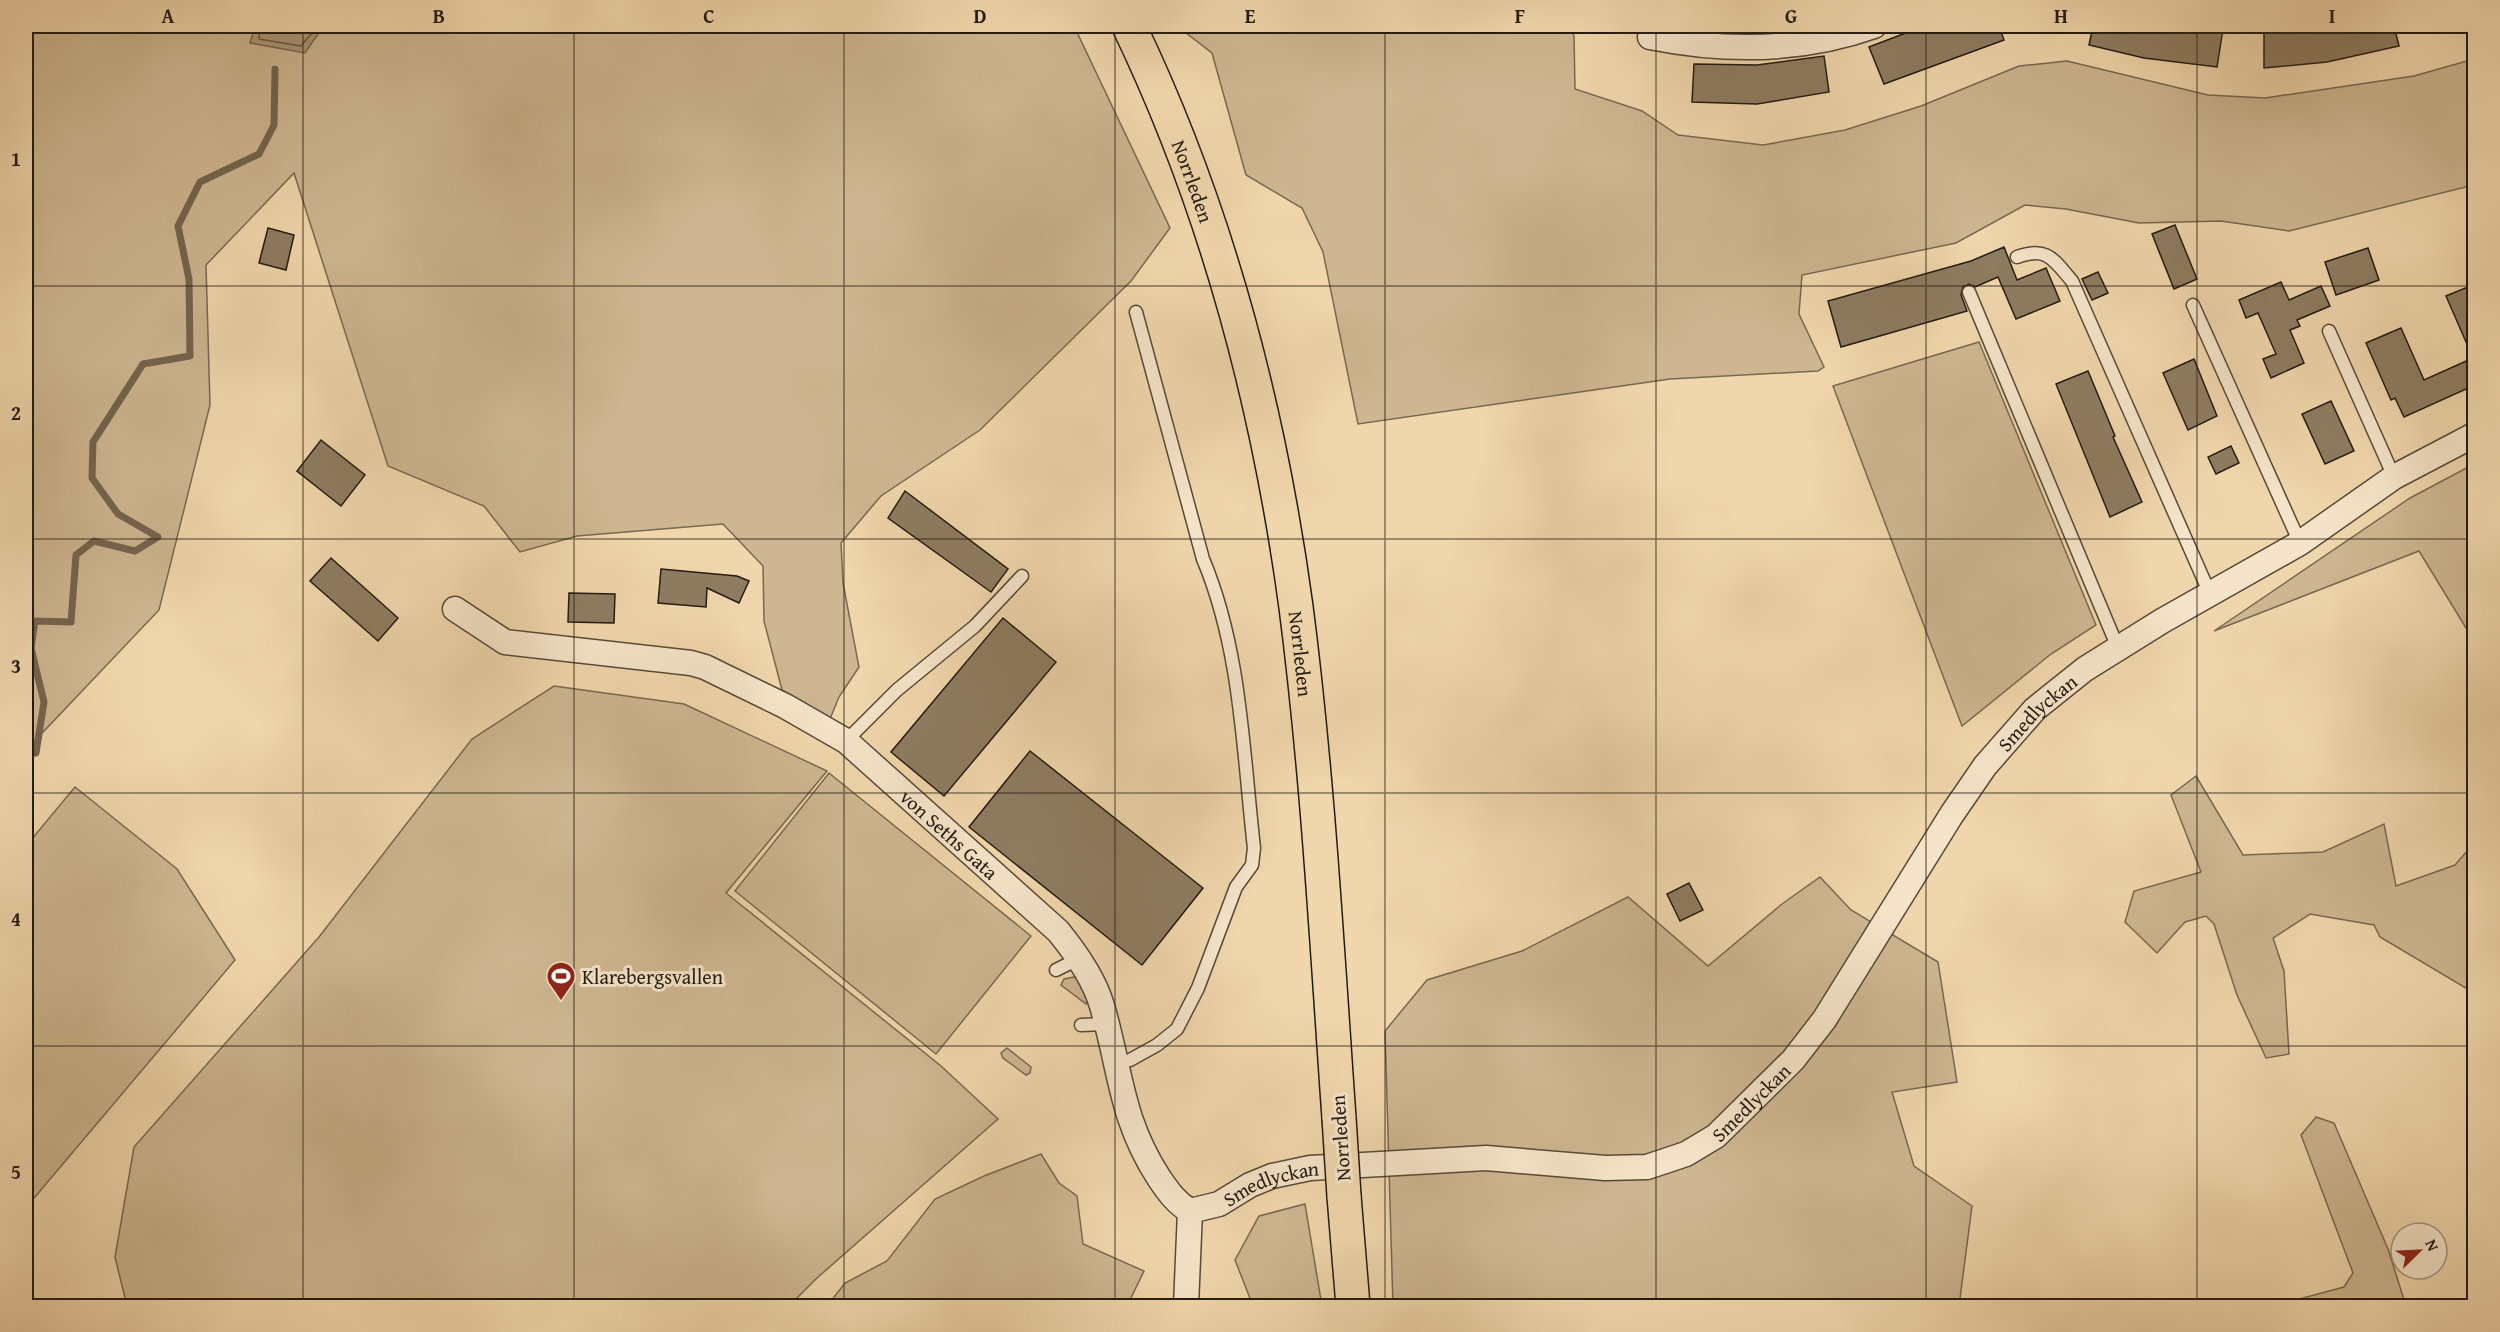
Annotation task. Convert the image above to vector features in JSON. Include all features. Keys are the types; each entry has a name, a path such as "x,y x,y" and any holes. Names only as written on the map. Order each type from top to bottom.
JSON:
{"highway":[{"name":"Norrleden","path":"1129,26 1149,67 1185,158 1212,238 1254,388 1279,503 1296,608 1310,739 1353,1306"}],"street":[{"path":"1650,37 1699,47 1743,49 1830,38 1874,26"},
{"name":"Smedlyckan","path":"1190,1211 1219,1204 1250,1185 1272,1176 1310,1168 1486,1158 1605,1168 1647,1167 1686,1154 1716,1136 1793,1060 1824,1020 1952,814 1985,766 2036,709 2061,686 2118,648 2300,543 2394,477 2475,435"},
{"name":"von Seths Gata","path":"455,609 505,642 667,660 705,667 785,706 846,741 1058,931 1080,958 1101,1003 1121,1094 1136,1137 1174,1199 1190,1211"},
{"path":"1186,1306 1190,1211"}],"lane":[{"path":"2017,257 2033,251 2049,255 2072,281 2210,594"},
{"path":"1969,292 2118,648"},
{"path":"2193,305 2300,543"},
{"path":"1115,1064 1130,1060 1157,1045 1177,1029 1197,988 1236,887 1252,865 1254,848 1234,674 1223,617 1217,592 1203,559 1136,312"},
{"path":"2329,331 2394,477"},
{"path":"846,741 897,690 975,626 1022,576"},
{"path":"1056,970 1080,958"},
{"path":"1081,1025 1106,1024"}],"shaded area":[{"path":"26,26 1074,26 1170,228 1131,281 980,430 881,496 841,543 843,583 859,667 839,697 830,719 782,690 764,621 763,566 723,524 577,536 520,552 484,506 388,466 294,173 206,265 210,405 159,610 26,750"},
{"path":"1177,26 1569,26 1574,36 1575,89 1642,111 1678,135 1763,145 1845,130 1921,106 2019,66 2067,61 2208,95 2265,98 2414,76 2474,59 2474,185 2289,231 2221,221 2139,223 2066,209 2025,205 1956,243 1802,275 1799,314 1824,367 1818,371 1670,379 1358,424 1323,252 1302,208 1246,175 1212,53"},
{"path":"1979,342 2096,625 2051,654 1962,726 1833,386"},
{"path":"2474,464 2474,641 2419,551 2214,631 2410,498"},
{"name":"Klarebergsvallen","path":"554,686 684,704 827,771 726,893 941,1066 998,1119 817,1278 789,1306 127,1306 115,1257 134,1147 319,937 472,739"},
{"path":"829,773 1031,936 936,1054 735,891"},
{"path":"2196,776 2243,855 2323,852 2384,824 2396,886 2455,865 2474,843 2474,993 2380,937 2374,925 2310,914 2273,938 2284,971 2289,1054 2266,1058 2237,995 2214,924 2206,916 2185,922 2157,953 2125,922 2134,891 2201,872 2171,795"},
{"path":"75,787 177,869 235,960 30,1203 26,1199 26,846"},
{"path":"1820,877 1851,910 1938,962 1957,1082 1892,1092 1914,1166 1972,1206 1959,1306 1393,1306 1385,1031 1427,980 1522,951 1628,897 1708,966 1782,904"},
{"path":"1074,977 1081,982 1088,998 1086,1004 1061,985 1064,979"},
{"path":"1007,1048 1031,1067 1030,1073 1026,1075 1003,1058 1001,1053"},
{"path":"2316,1117 2334,1123 2388,1249 2389,1281 2398,1281 2406,1306 2273,1306 2344,1287 2353,1273 2301,1135"},
{"path":"1041,1154 1059,1183 1077,1196 1083,1244 1144,1271 1127,1306 827,1306 845,1283 887,1261 935,1199 984,1176"},
{"path":"1305,1204 1322,1306 1253,1306 1235,1260 1259,1216"}],"water":[{"path":"255,26 319,26 318,34 305,53 250,43"}],"building":[{"path":"1924,26 1999,26 2004,40 1884,84 1869,47"},
{"path":"2093,26 2198,26 2223,29 2217,67 2144,58 2089,45"},
{"path":"2394,26 2399,46 2327,62 2264,68 2264,30 2298,30 2298,27"},
{"path":"1824,56 1829,92 1757,104 1692,102 1694,64 1757,65"},
{"path":"2175,225 2197,279 2174,289 2152,234"},
{"path":"268,228 294,235 286,270 259,263"},
{"path":"2004,247 2017,280 2046,268 2060,301 2016,319 1998,277 1975,287 1969,284 1963,287 1961,295 1967,311 1841,347 1828,301 1971,261"},
{"path":"2368,248 2379,280 2336,295 2325,262"},
{"path":"2098,272 2108,293 2092,300 2082,279"},
{"path":"2281,282 2289,300 2321,286 2330,306 2297,320 2300,326 2290,330 2304,363 2271,378 2263,359 2276,354 2258,313 2246,318 2239,300"},
{"path":"2475,284 2475,385 2404,417 2395,398 2391,400 2366,343 2401,328 2424,380 2473,358 2446,296"},
{"path":"2194,359 2217,416 2188,430 2163,373"},
{"path":"2088,371 2115,436 2113,437 2142,502 2110,517 2056,384"},
{"path":"2331,401 2354,451 2325,464 2302,414"},
{"path":"321,440 365,475 341,506 297,471"},
{"path":"2231,446 2239,463 2216,474 2208,457"},
{"path":"905,491 1008,569 991,592 888,518"},
{"path":"331,558 398,618 378,641 310,581"},
{"path":"661,569 737,576 749,581 739,603 707,588 706,607 658,603"},
{"path":"569,593 615,594 614,623 568,622"},
{"path":"1003,618 1056,662 944,796 891,752"},
{"path":"1030,751 1203,888 1142,965 969,827"},
{"path":"1689,883 1703,910 1680,921 1667,894"}],"waterway":[{"path":"26,754 36,753 44,702 31,648 35,621 71,622 76,555 94,541 135,551 158,537 118,514 92,478 93,442 143,364 190,356 189,279 178,226 200,182 259,154 274,125 275,69"}],"place":[{"name":"Klarebergsvallen","path":"561,1002"}]}
